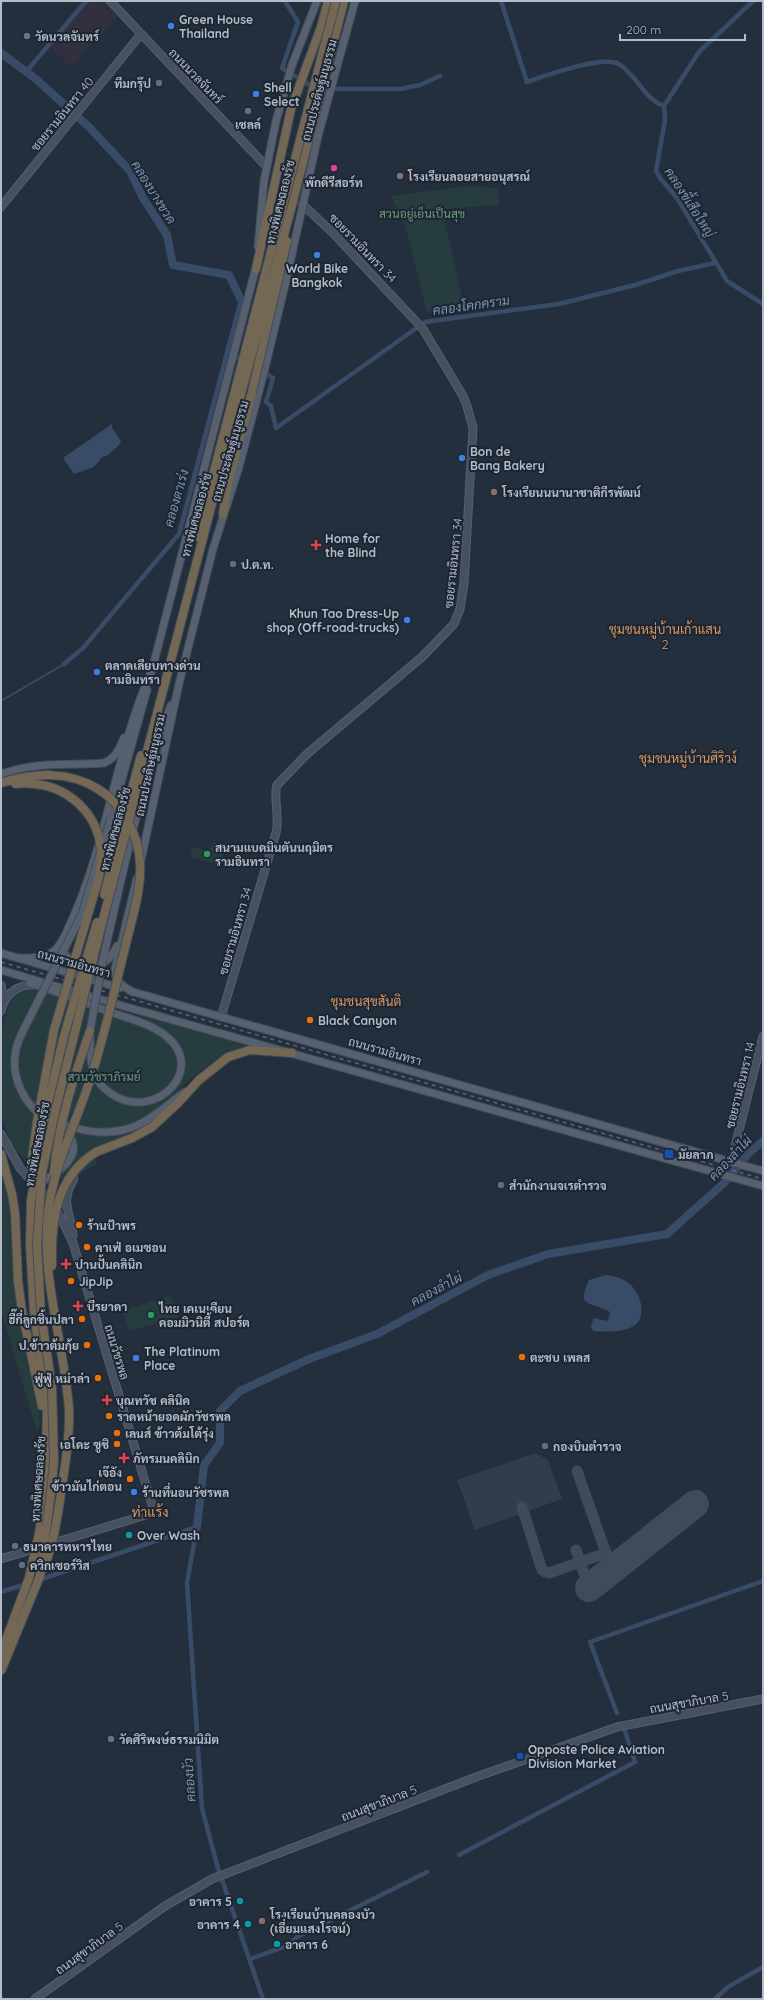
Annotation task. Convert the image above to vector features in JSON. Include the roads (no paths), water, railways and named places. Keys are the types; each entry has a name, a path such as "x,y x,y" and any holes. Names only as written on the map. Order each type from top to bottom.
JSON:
{"highway":[{"name":"ทางพิเศษฉลองรัช","path":"1,1653 29,1578 40,1530 45,1485 47,1428 45,1389 34,1312 30,1245 31,1201 46,1111 64,1036 95,929 336,1"},
{"name":"ทางพิเศษฉลองรัช","path":"1,1671 40,1576 54,1462 52,1388 41,1313 37,1251 42,1173 55,1112 100,931 231,431 291,209 344,1"},
{"path":"256,269 290,109 314,45 327,2"},
{"path":"223,514 226,490 252,392 291,225 291,209"},
{"path":"1,783 36,775 50,774 74,778 88,783 111,798 127,820 135,836 140,863 135,903 102,1041 89,1083 52,1187"},
{"path":"1,787 25,782 42,784 68,795 78,803 90,818 98,835 101,853 99,877 62,1002 44,1077 30,1179 31,1201"},
{"path":"40,1576 48,1560 56,1523 69,1427 64,1375 46,1253 48,1211 56,1151 63,1114 90,1031"},
{"path":"53,1307 52,1258 57,1205 70,1174 82,1162 96,1152 132,1138 152,1127 178,1104 188,1090 218,1063 238,1052 262,1050 292,1053"},
{"path":"1,1154 12,1194 17,1240 18,1281 22,1312 47,1428"}],"main road":[{"name":"ถนนประดิษฐ์มนูธรรม","path":"18,958 42,957 55,950 62,940 79,903 89,875 137,706 152,670 234,356 256,269 266,166 290,72 317,1"},
{"name":"ถนนประดิษฐ์มนูธรรม","path":"133,992 115,979 120,942 145,844 178,684 223,514 239,467 270,345 318,136 355,1"},
{"path":"238,339 249,328 256,326 263,329 266,333 270,345"},
{"path":"152,670 131,752 82,914 20,1037 14,1056 16,1076 21,1091 30,1104 44,1117 59,1124 87,1131 122,1131 138,1126 151,1119 188,1090"},
{"path":"1,974 35,985 142,1023 166,1036 176,1047 181,1063 178,1080 168,1092 158,1098 145,1102 120,1099 106,1091 96,1076 93,1067 90,1031 103,958 133,828 156,745 178,684"},
{"path":"1,774 18,768 42,765 96,763 111,760 120,748 137,706"},
{"path":"62,940 63,952 67,958 73,962 89,967 107,960 120,942"},
{"name":"ถนนรามอินทรา","path":"1,953 763,1171"},
{"path":"1,970 123,1006 763,1186"},
{"path":"34,1186 59,1172 66,1163 72,1151 71,1138 59,1124"},
{"path":"603,1141 606,1127"},
{"path":"59,1172 58,1178 60,1182 64,1183 72,1180"}],"street":[{"name":"ถนนนวลจันทร์","path":"110,1 266,166"},
{"name":"ซอยรามอินทรา 40","path":"1,207 141,34"},
{"name":"ซอยรามอินทรา 34","path":"221,1017 276,833 278,814 276,792 277,785 307,754 422,657 450,630 458,618 464,578 473,428 463,396 418,323 332,232 302,204"},
{"path":"1,985 4,999 1,1011"},
{"path":"4,999 18,987 35,985"},
{"name":"ซอยรามอินทรา 14","path":"734,1163 763,1036"},
{"name":"ถนนวัชรพล","path":"1,1134 12,1156 34,1186 54,1207 73,1243 153,1508 149,1514 1,1559"},
{"path":"72,1180 68,1188 66,1198 73,1243"},
{"name":"ถนนสุขาภิบาล 5","path":"35,1999 165,1906 212,1879 476,1777 617,1727 763,1699"}],"water":[{"path":"112,424 112,428 121,441 118,446 108,455 102,457 94,467 74,474 63,458"},
{"path":"606,1275 624,1280 637,1292 642,1309 640,1318 634,1326 617,1331 593,1331 591,1326 594,1318 607,1321 610,1312 587,1303 584,1296 585,1289 589,1280"}],"waterway":[{"path":"26,72 86,1"},
{"path":"285,1 298,22 282,68 308,84 316,86"},
{"name":"คลองขี้เสือใหญ่","path":"501,1 527,82 559,71 597,62 617,63 633,77 653,100 664,106"},
{"path":"664,106 699,52 753,1"},
{"name":"คลองบางขวด","path":"1,53 36,79 89,127 130,171 143,198 167,235 173,265 229,275 241,300"},
{"path":"329,89 400,89 420,85 440,76"},
{"name":"คลองขี้เสือใหญ่","path":"664,106 665,120 656,171 677,198 727,281 763,304"},
{"name":"คลองโคกคราม","path":"227,351 273,378 266,402 271,406 276,428 425,322 559,304 635,285 678,271 715,263"},
{"name":"คลองตาเร่ง","path":"64,664 83,648 179,534 241,300"},
{"name":"คลองตาเร่ง","path":"1,701 64,664"},
{"name":"คลองลำไผ่","path":"197,1527 204,1465 220,1443 220,1411 240,1391 309,1359 377,1334 488,1275 548,1254 667,1234 724,1183 749,1153 763,1141"},
{"name":"คลองบัว","path":"39,1580 197,1527 187,1583 202,1808 217,1865 263,1999"},
{"path":"617,1713 590,1642 763,1581"},
{"path":"1,1592 26,1584"},
{"path":"459,1855 635,1762 625,1731"},
{"path":"250,1959 289,1945 297,1937 427,1872"},
{"path":"715,1999 728,1987 763,1967"}],"railway":[{"path":"1,962 763,1179"}],"place":[{"name":"Green House Thailand","path":"171,26"},
{"name":"วัดนวลจันทร์","path":"27,36"},
{"name":"ทีมกรุ๊ป","path":"159,83"},
{"name":"Shell Select","path":"256,94"},
{"name":"เชลล์","path":"248,111"},
{"name":"พักดีรีสอร์ท","path":"334,168"},
{"name":"โรงเรียนลอยสายอนุสรณ์","path":"400,176"},
{"name":"World Bike Bangkok","path":"317,255"},
{"name":"Bon de Bang Bakery","path":"462,458"},
{"name":"โรงเรียนนนานาชาติกีรพัฒน์","path":"494,492"},
{"name":"Home for the Blind","path":"316,545"},
{"name":"ป.ต.ท.","path":"233,564"},
{"name":"Khun Tao Dress-Up shop (Off-road-trucks)","path":"407,620"},
{"name":"ตลาดเลียบทางด่วน รามอินทรา","path":"97,672"},
{"name":"สนามแบดมินตันนฤมิตร รามอินทรา","path":"207,854"},
{"name":"Black Canyon","path":"310,1020"},
{"name":"มัยลาภ","path":"669,1154"},
{"name":"สำนักงานจเรตำรวจ","path":"501,1185"},
{"name":"ร้านป้าพร","path":"79,1225"},
{"name":"คาเฟ่ อเมซอน","path":"87,1247"},
{"name":"ปานปั้นคลินิก","path":"66,1264"},
{"name":"JipJip","path":"71,1281"},
{"name":"บีรยาดา","path":"78,1306"},
{"name":"ไทย เคเนเดียน คอมมิวนิตี้ สปอร์ต","path":"151,1315"},
{"name":"ฮี๊กี่ลูกชิ้นปลา","path":"82,1319"},
{"name":"ป.ข้าวต้มกุ้ย","path":"87,1345"},
{"name":"ตะชบ เพลส","path":"522,1357"},
{"name":"The Platinum Place","path":"136,1358"},
{"name":"ฟู่ฟู่ หม่าล่า","path":"98,1378"},
{"name":"บุณทวัช คลินิค","path":"107,1400"},
{"name":"ราดหน้ายอดผักวัชรพล","path":"109,1416"},
{"name":"เลนส์ ข้าวต้มโต้รุ่ง","path":"117,1433"},
{"name":"เอโดะ ซูชิ","path":"117,1444"},
{"name":"กองบินตำรวจ","path":"545,1446"},
{"name":"ภัทรมนคลินิก","path":"124,1458"},
{"name":"เจ๊อัง ข้าวมันไก่ตอน","path":"130,1479"},
{"name":"ร้านที่นอนวัชรพล","path":"134,1492"},
{"name":"Over Wash","path":"129,1535"},
{"name":"ธนาคารทหารไทย","path":"15,1546"},
{"name":"ควิกเซอร์วิส","path":"22,1565"},
{"name":"วัดศิริพงษ์ธรรมนิมิต","path":"111,1739"},
{"name":"Opposte Police Aviation Division Market","path":"520,1756"},
{"name":"อาคาร 5","path":"240,1901"},
{"name":"โรงเรียนบ้านคลองบัว (เอี่ยมแสงโรจน์)","path":"262,1921"},
{"name":"อาคาร 4","path":"248,1924"},
{"name":"อาคาร 6","path":"277,1944"}],"district":[{"name":"ชุมชนหมู่บ้านเก้าแสน 2","path":"665,636"},
{"name":"ชุมชนหมู่บ้านศิริวง์","path":"688,758"},
{"name":"ชุมชนสุขสันติ","path":"366,1001"},
{"name":"ท่าแร้ง","path":"150,1512"}],"park label":[{"name":"สวนอยู่เย็นเป็นสุข","path":"422,213"},
{"name":"สวนวัชราภิรมย์","path":"104,1076"}]}
